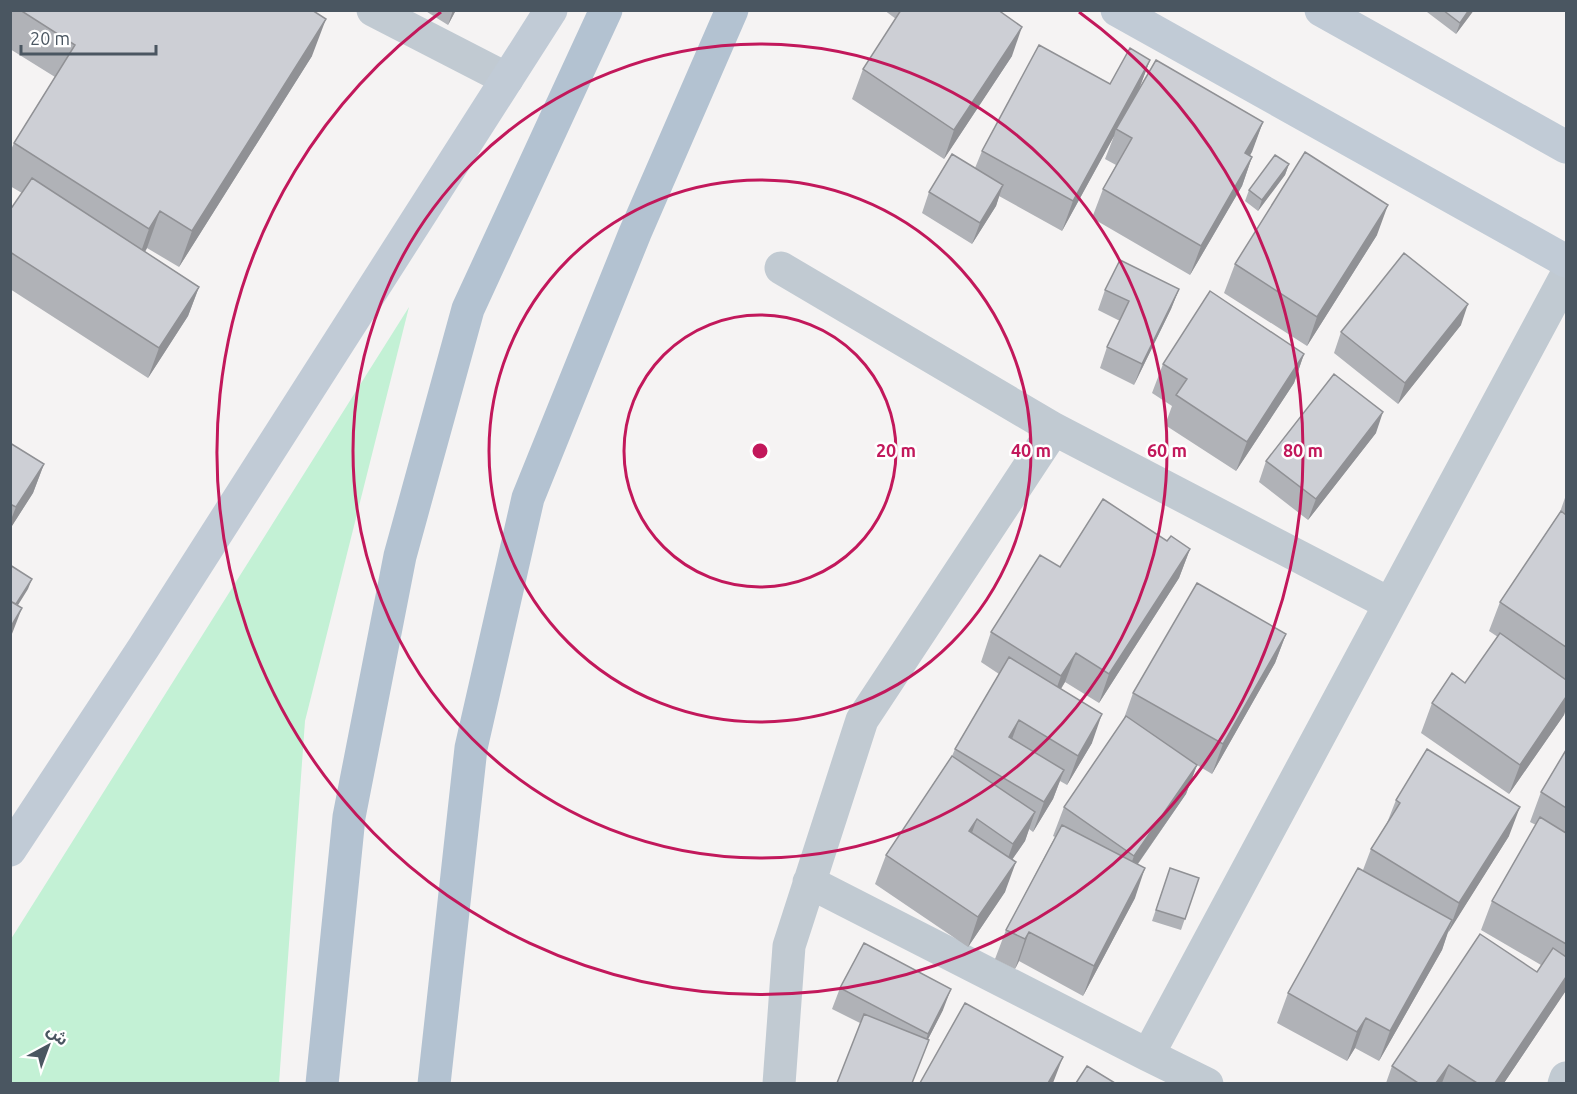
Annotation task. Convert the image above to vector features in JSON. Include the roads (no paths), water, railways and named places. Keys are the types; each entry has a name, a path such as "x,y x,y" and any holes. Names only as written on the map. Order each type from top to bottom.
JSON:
{"main road":[{"path":"10,849 144,647 551,10"},
{"path":"322,1083 349,817 400,556 468,309 606,10"},
{"path":"434,1083 471,748 528,498 635,233 732,10"},
{"path":"1117,10 1566,261"},
{"path":"1321,10 1566,147"}],"street":[{"path":"374,10 507,79"},
{"path":"781,268 1054,429 1390,604"},
{"path":"1148,1055 1566,276"},
{"path":"779,1083 789,946 862,720 1054,429"},
{"path":"809,882 1207,1083"},
{"path":"1564,1083 1566,1078"}]}
